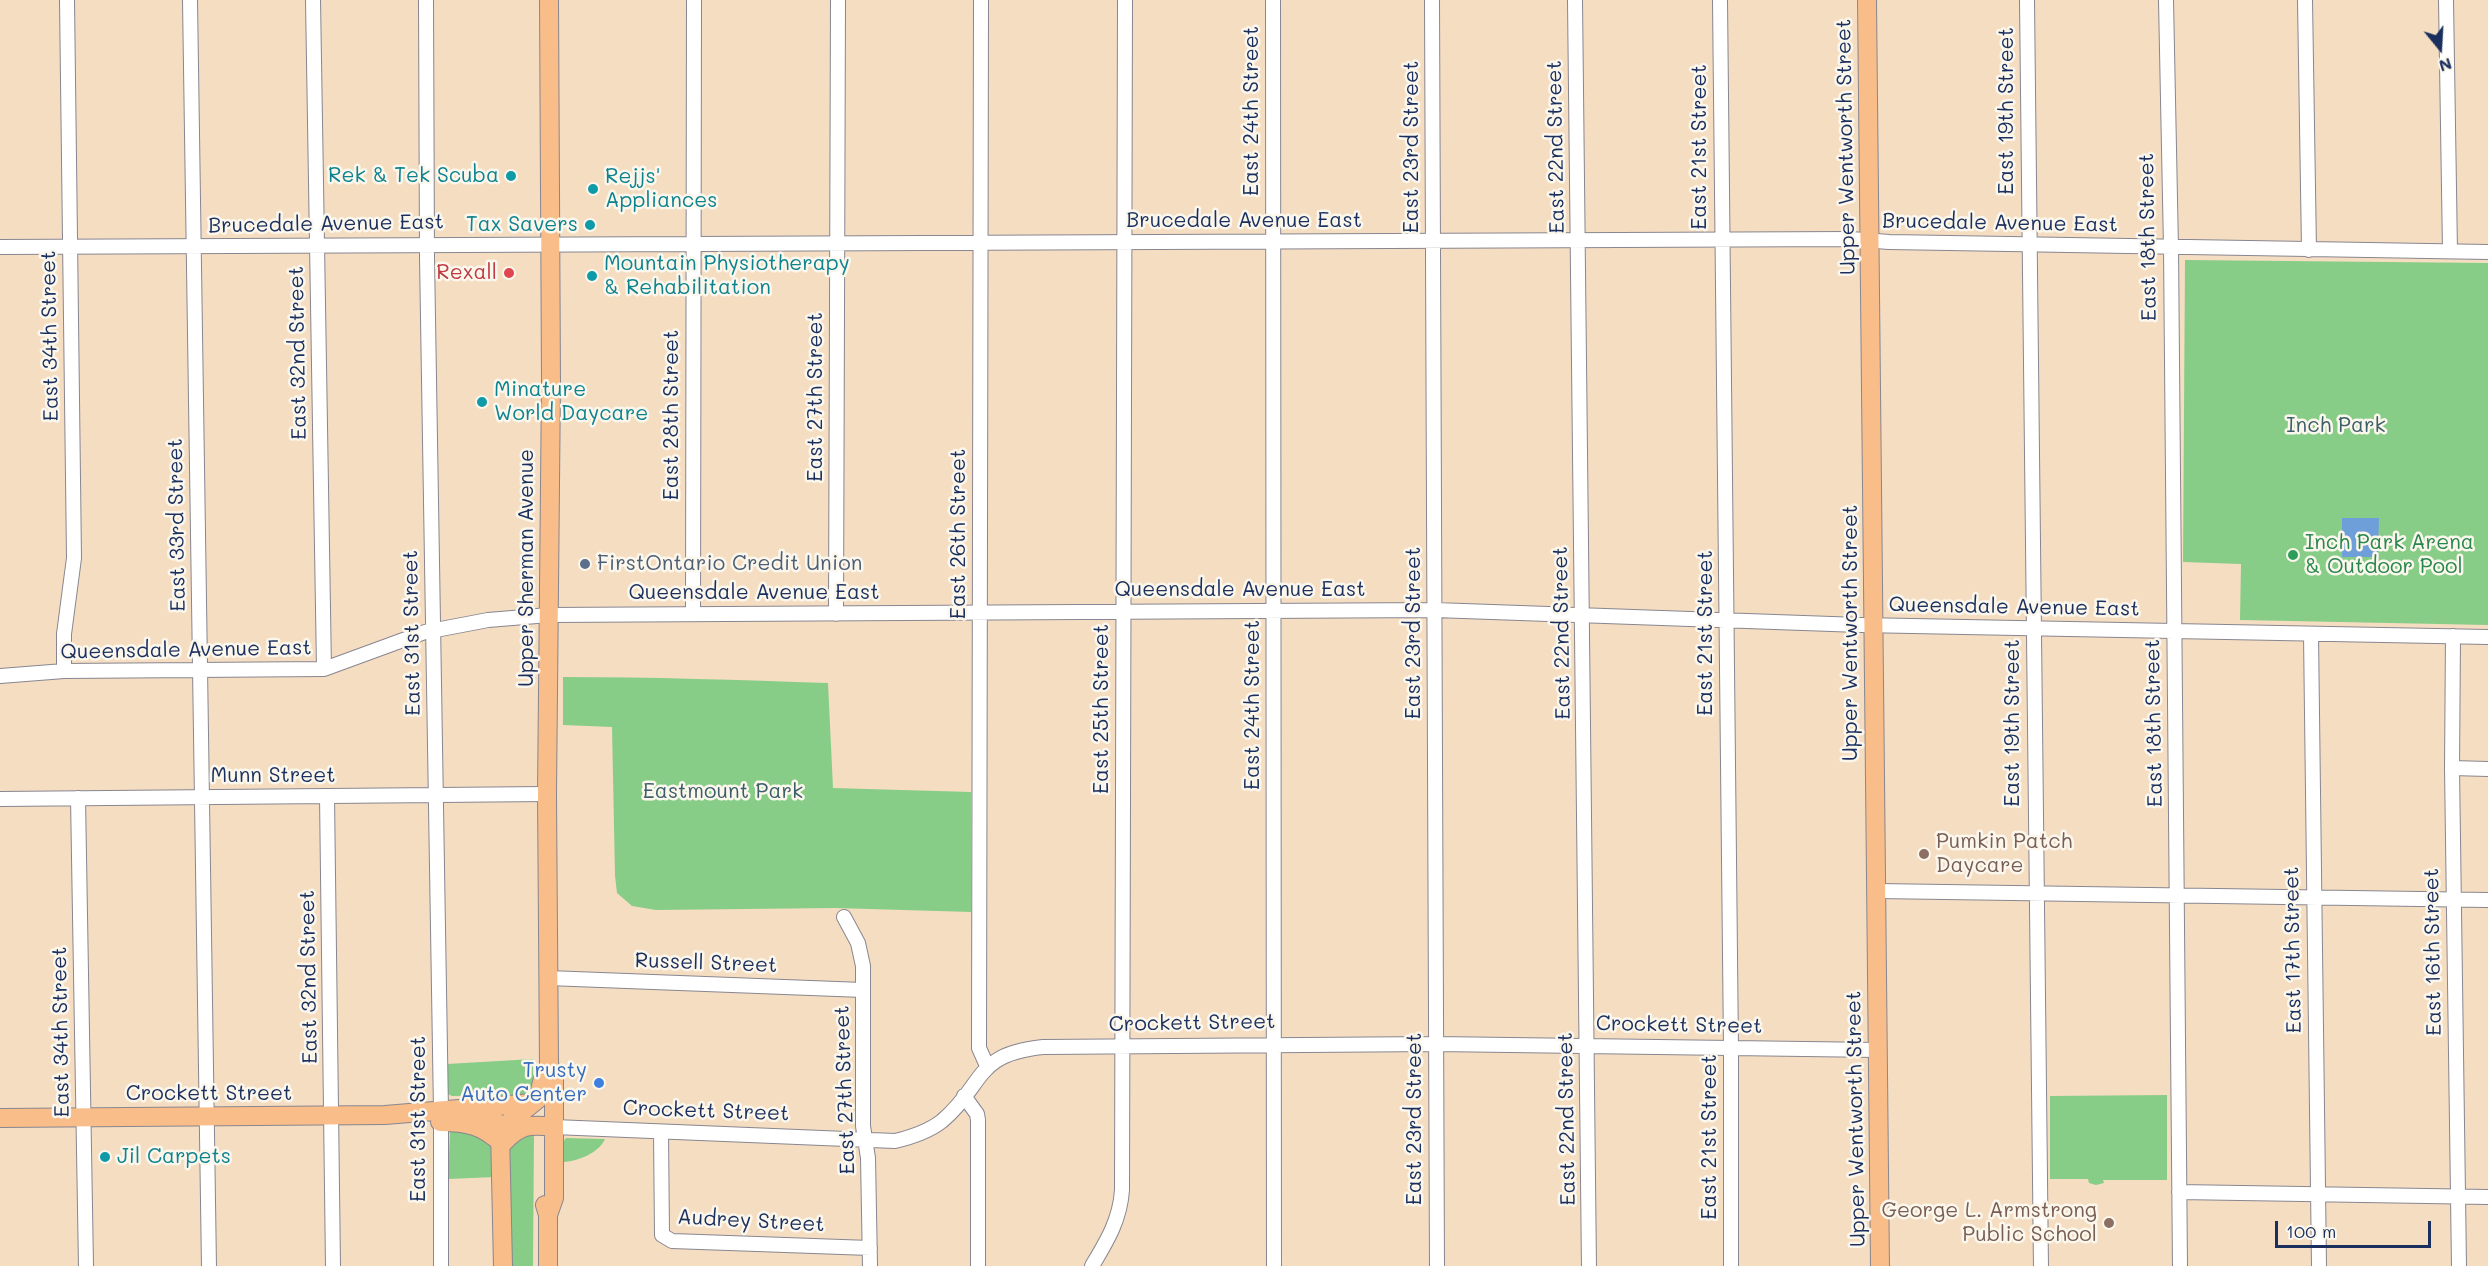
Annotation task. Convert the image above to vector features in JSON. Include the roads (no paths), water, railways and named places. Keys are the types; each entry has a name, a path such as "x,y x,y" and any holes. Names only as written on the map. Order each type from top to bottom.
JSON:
{"main road":[{"name":"Upper Sherman Avenue","path":"548,1266 548,1215 554,1198 546,1071 549,0"},
{"name":"Upper Wentworth Street","path":"1867,0 1880,1266"},
{"path":"502,1144 507,1124 533,1103 541,1091 546,1071"},
{"name":"Crockett Street","path":"0,1118 441,1117 461,1108 533,1103"},
{"path":"461,1108 479,1111 494,1118 498,1124 502,1144 503,1266"},
{"path":"441,1117 477,1125 492,1134 502,1144"},
{"path":"502,1144 518,1129 528,1126 548,1126"}],"street":[{"name":"East 34th Street","path":"64,671 64,634 74,558 67,0"},
{"name":"East 33rd Street","path":"190,0 209,1266"},
{"name":"East 32nd Street","path":"313,0 324,669"},
{"name":"East 31st Street","path":"426,0 441,1266"},
{"name":"East 28th Street","path":"693,614 694,0"},
{"name":"East 27th Street","path":"836,614 838,0"},
{"name":"East 26th Street","path":"981,0 979,1048 987,1066"},
{"name":"East 25th Street","path":"1092,1266 1113,1230 1122,1200 1125,0"},
{"name":"East 24th Street","path":"1273,0 1274,1266"},
{"name":"East 23rd Street","path":"1432,0 1437,1266"},
{"name":"East 22nd Street","path":"1575,0 1589,1266"},
{"name":"East 21st Street","path":"1720,0 1731,1048 1731,1266"},
{"name":"East 19th Street","path":"2027,0 2041,1266"},
{"name":"East 18th Street","path":"2166,0 2171,248 2180,1266"},
{"path":"2305,0 2309,249"},
{"path":"2446,0 2450,251"},
{"name":"Brucedale Avenue East","path":"0,247 1722,239 2488,252"},
{"name":"Queensdale Avenue East","path":"0,676 64,671 324,669 409,636 488,620 549,615 1435,610 1874,625 2488,637"},
{"name":"East 17th Street","path":"2311,634 2319,1266"},
{"name":"East 16th Street","path":"2453,636 2453,900 2459,1266"},
{"path":"2452,768 2488,769"},
{"name":"Munn Street","path":"0,799 547,794"},
{"name":"East 32nd Street","path":"327,796 333,1266"},
{"name":"East 34th Street","path":"78,798 86,1266"},
{"path":"1877,891 2488,900"},
{"name":"East 27th Street","path":"844,917 861,954 863,1126 866,1141 870,1266"},
{"name":"Russell Street","path":"548,978 863,990"},
{"name":"Crockett Street","path":"548,1126 895,1141 923,1133 942,1121 987,1066 1024,1049 1436,1044 1878,1050"},
{"path":"963,1096 977,1114 978,1120 978,1266"},
{"name":"Audrey Street","path":"661,1132 662,1235 672,1241 870,1248"},
{"path":"2179,1192 2488,1197"}],"water":[{"path":"2342,518 2379,518 2378,557 2342,557"}],"place":[{"name":"Rek & Tek Scuba","path":"511,176"},
{"name":"Rejjs' Appliances","path":"593,189"},
{"name":"Tax Savers","path":"590,225"},
{"name":"Rexall","path":"509,273"},
{"name":"Mountain Physiotherapy & Rehabilitation","path":"592,276"},
{"name":"Minature World Daycare","path":"482,402"},
{"name":"Inch Park Arena & Outdoor Pool","path":"2293,555"},
{"name":"FirstOntario Credit Union","path":"585,564"},
{"name":"Pumkin Patch Daycare","path":"1924,854"},
{"name":"Trusty Auto Center","path":"599,1083"},
{"name":"Jil Carpets","path":"105,1157"},
{"name":"George L. Armstrong Public School","path":"2109,1223"}],"park label":[{"name":"Inch Park","path":"2336,426"},
{"name":"Eastmount Park","path":"723,792"}]}
